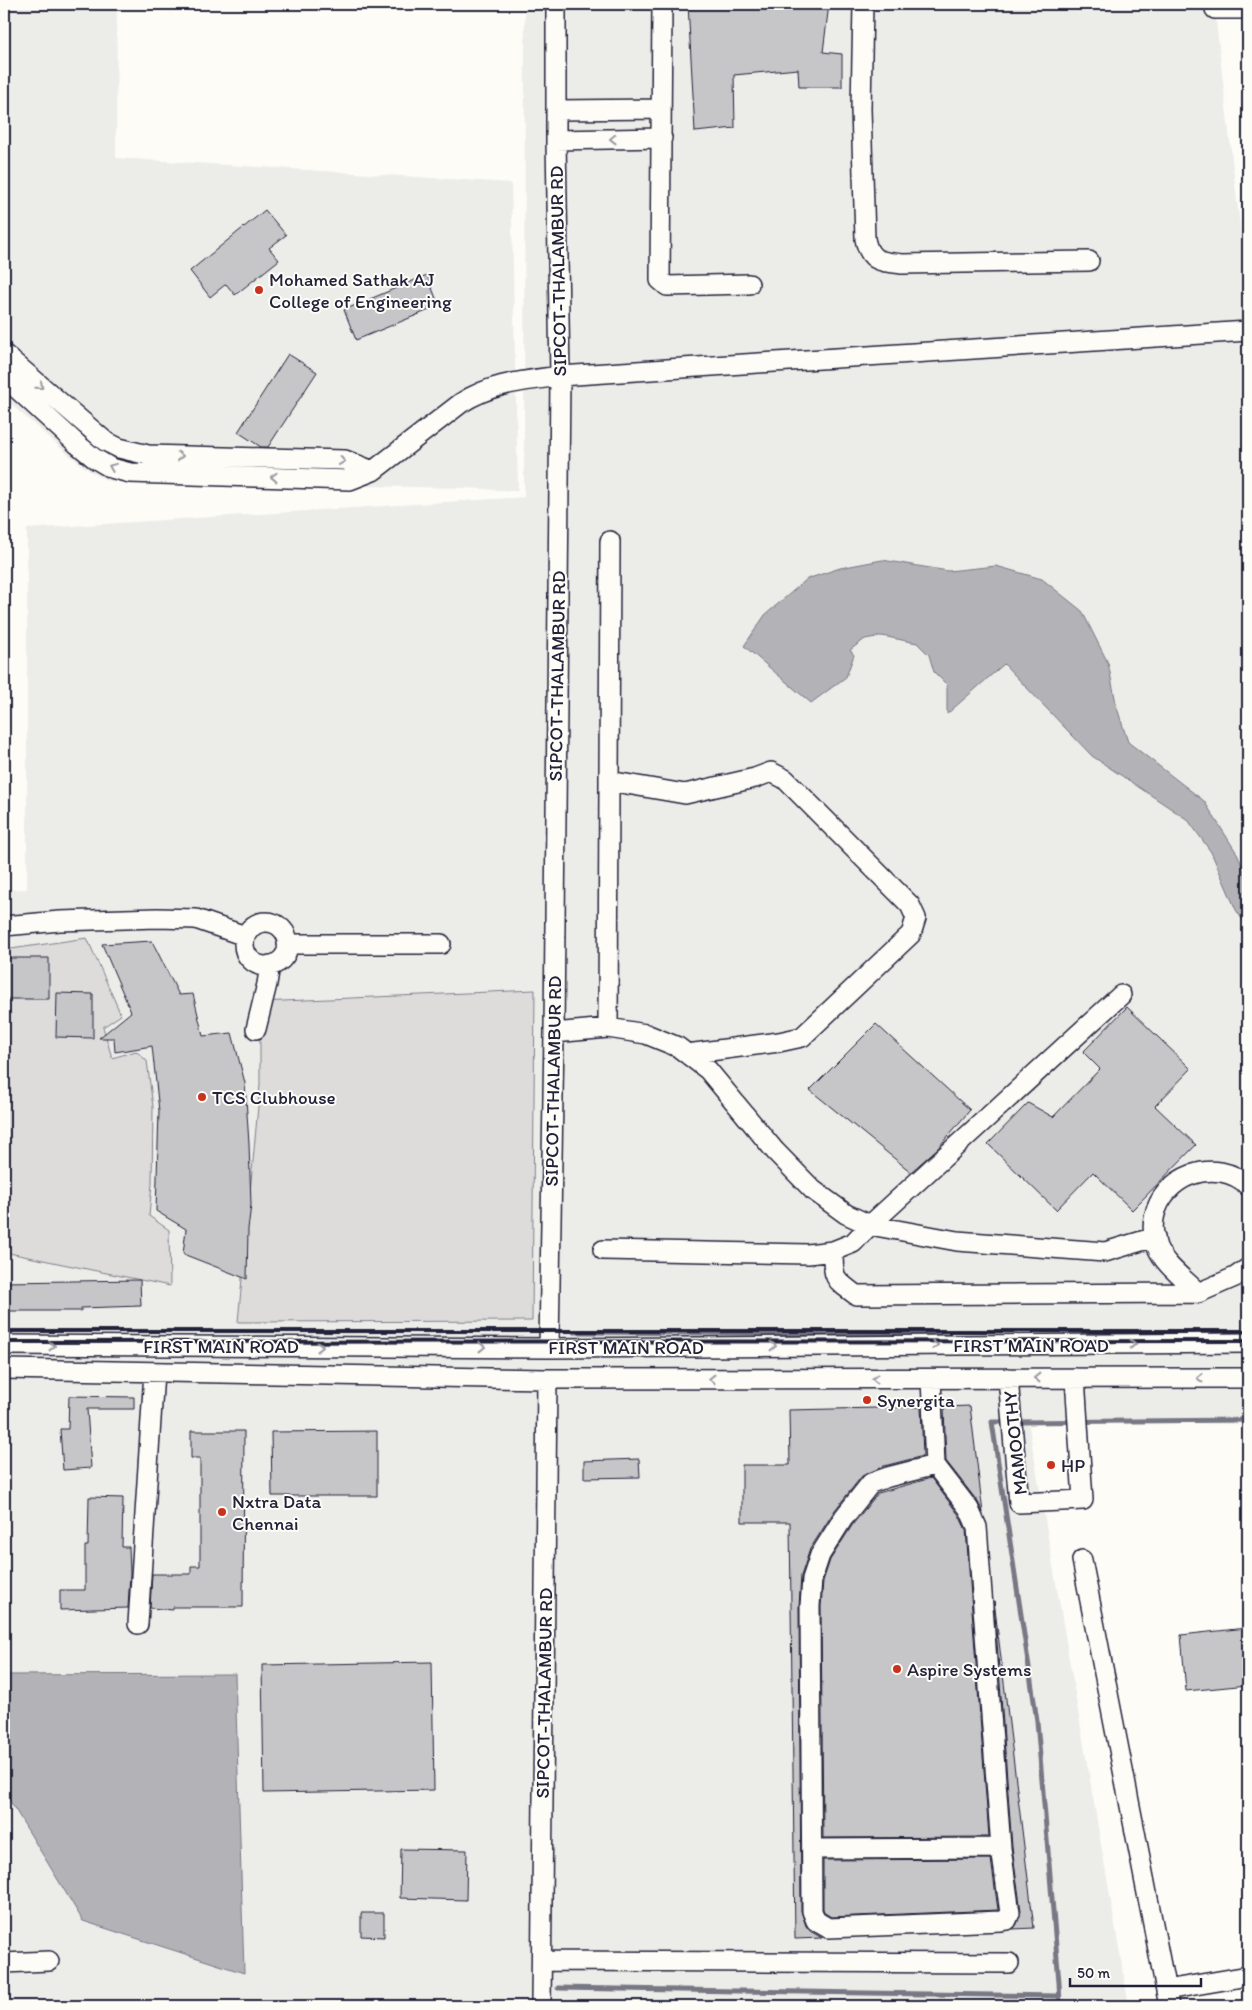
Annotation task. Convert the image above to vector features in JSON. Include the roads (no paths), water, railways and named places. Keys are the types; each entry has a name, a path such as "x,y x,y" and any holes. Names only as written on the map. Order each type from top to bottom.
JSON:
{"street":[{"name":"SIPCOT-THALAMBUR RD","path":"549,1348 560,376 556,4"},
{"path":"662,4 660,280 667,286 749,284"},
{"path":"862,4 861,109 865,239 868,251 873,258 902,264 1089,261"},
{"path":"1215,10 1248,9"},
{"path":"556,110 661,109"},
{"path":"556,140 662,138"},
{"path":"4,377 77,444 111,468 130,472 350,480 373,471 474,394 489,388 560,376 1248,331"},
{"path":"4,354 91,430 119,448 148,455 345,460 373,471"},
{"path":"608,1028 610,541"},
{"path":"609,781 685,794 755,778 772,772 785,779 910,905 916,918 911,934 802,1036 779,1042 687,1054"},
{"path":"4,926 60,920 196,919 245,936"},
{"path":"261,922 267,922 282,929 287,939 284,955 280,960 270,965 259,964 249,958 244,947 245,936 252,927 261,922"},
{"path":"287,944 442,944"},
{"path":"256,1029 270,965"},
{"path":"603,1250 808,1254 833,1251 853,1243 870,1225 1121,995"},
{"path":"554,1033 608,1028 646,1034 678,1047 708,1070 775,1152 813,1190 846,1214 870,1225 957,1242 1105,1252 1155,1236"},
{"path":"1198,1293 1167,1264 1158,1248 1155,1236 1155,1212 1163,1195 1176,1182 1192,1174 1210,1170 1229,1174 1248,1186"},
{"path":"833,1251 833,1272 841,1284 856,1295 1198,1293 1235,1277 1248,1268"},
{"name":"FIRST MAIN ROAD","path":"4,1345 549,1348 1248,1343"},
{"path":"4,1369 547,1380 1248,1378"},
{"path":"138,1624 154,1372"},
{"name":"MAMOOTHY","path":"1008,1378 1019,1503 1083,1500 1075,1378"},
{"path":"931,1379 935,1465 968,1509 977,1527 1001,1848 1010,1914 1007,1920 828,1928 816,1921 812,1911 810,1606 812,1579 820,1555 844,1517 871,1483 935,1465"},
{"name":"SIPCOT-THALAMBUR RD","path":"541,2006 547,1380"},
{"path":"1082,1560 1167,1998 1248,1976"},
{"path":"812,1849 1001,1848"},
{"path":"542,1961 1009,1963"},
{"path":"4,1963 49,1962"}],"waterway":[{"path":"574,1332 949,1336"},
{"path":"1016,1422 1248,1420"},
{"path":"1008,1422 992,1422 1037,1721 1060,2006"},
{"path":"558,1988 1059,1996"}],"railway":[{"path":"4,1331 1248,1331"},
{"path":"4,1342 1248,1341"}],"place":[{"name":"Mohamed Sathak AJ College of Engineering","path":"259,290"},
{"name":"TCS Clubhouse","path":"202,1097"},
{"name":"Synergita","path":"867,1400"},
{"name":"HP","path":"1051,1465"},
{"name":"Nxtra Data Chennai","path":"222,1512"},
{"name":"Aspire Systems","path":"897,1669"}]}
